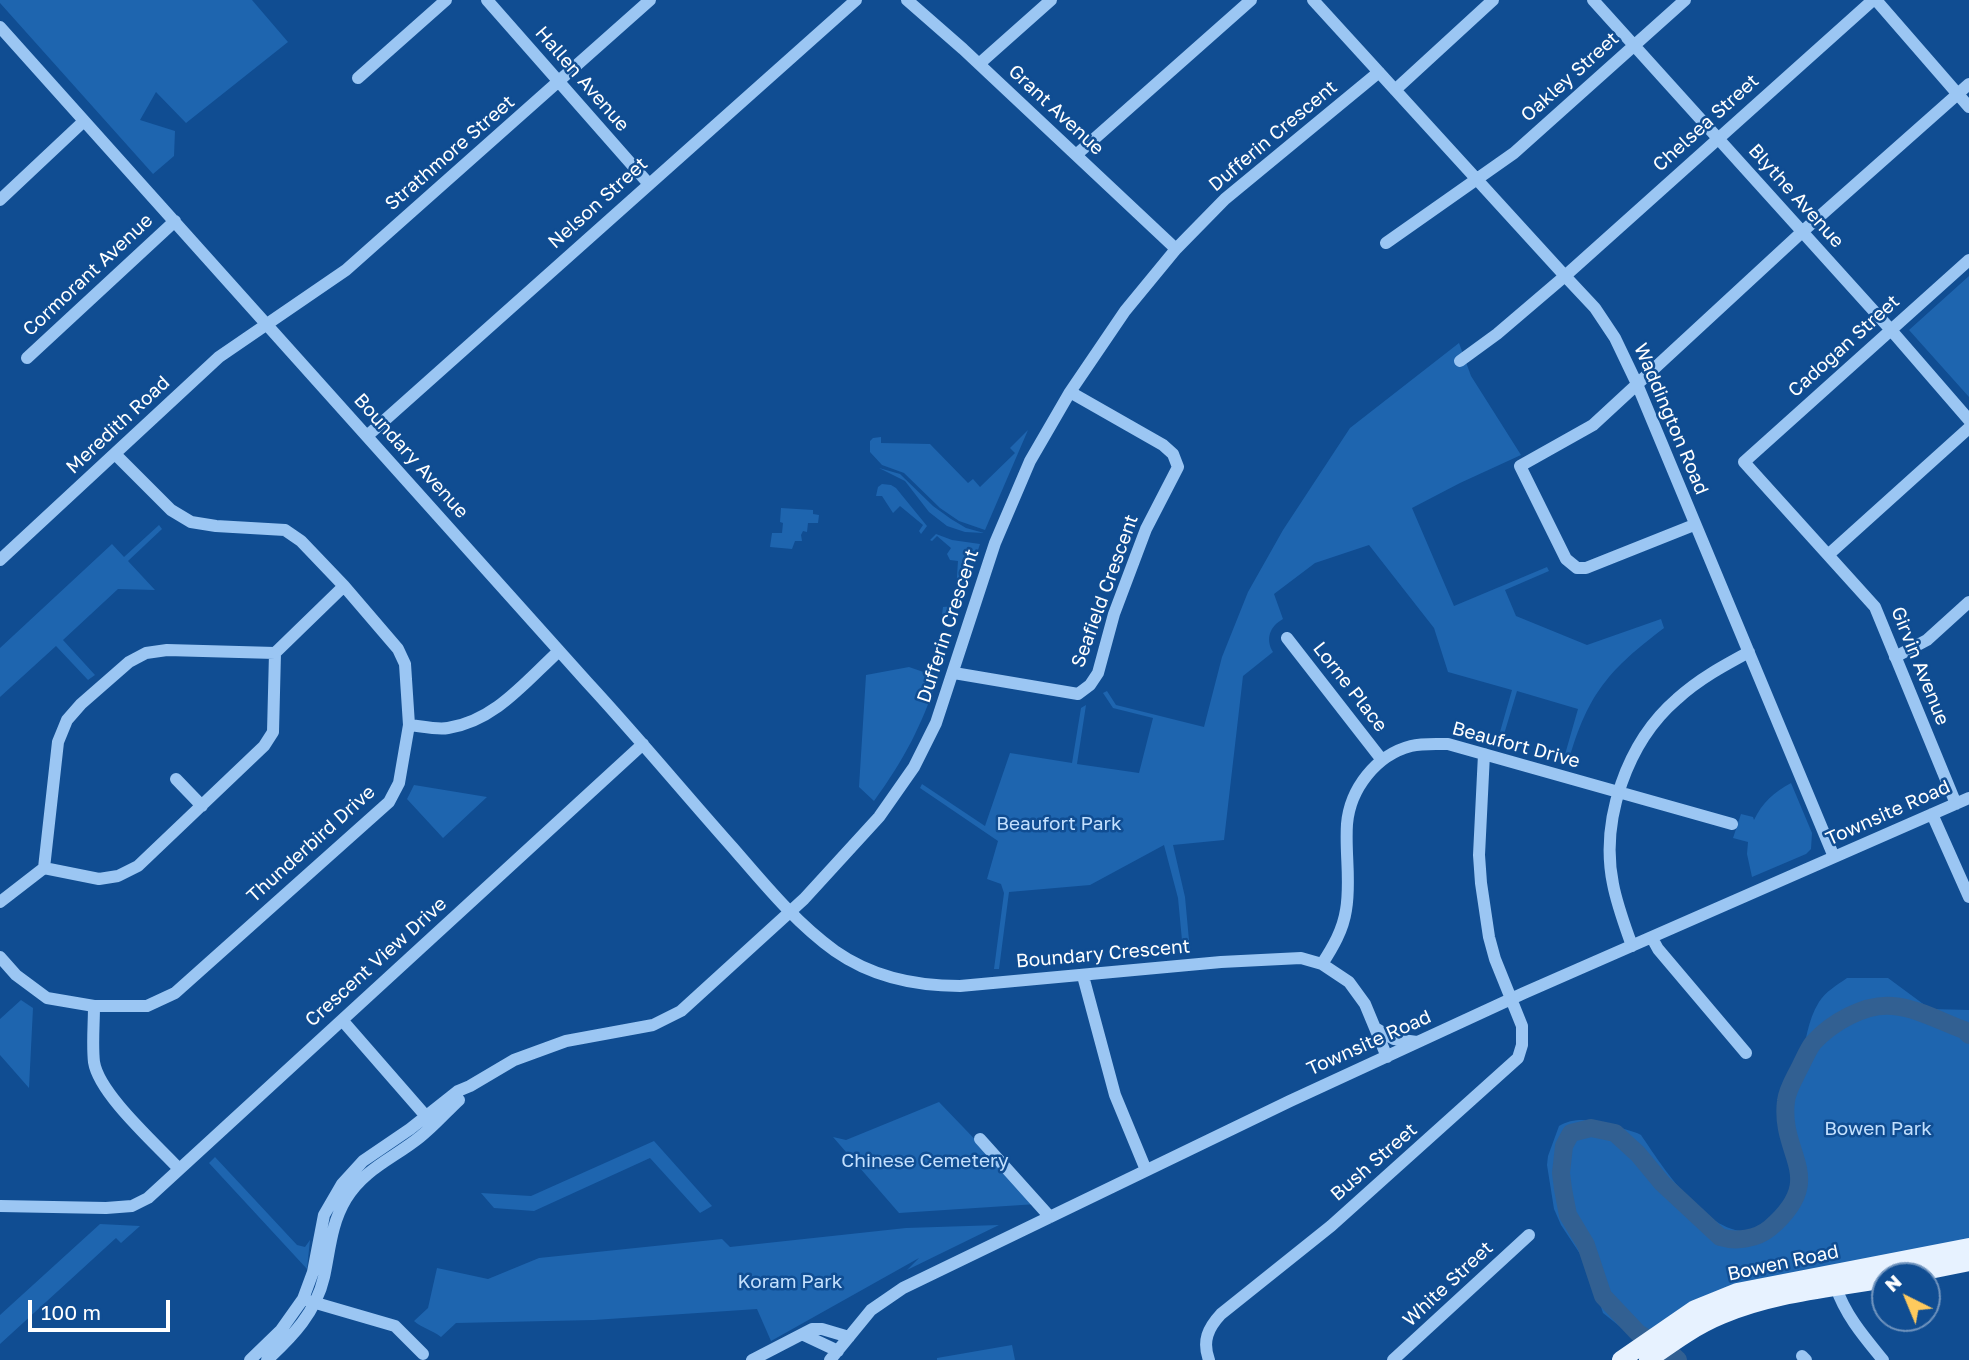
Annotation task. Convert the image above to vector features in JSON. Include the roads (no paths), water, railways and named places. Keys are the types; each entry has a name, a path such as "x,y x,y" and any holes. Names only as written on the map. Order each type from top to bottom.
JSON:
{"main road":[{"name":"Bowen Road","path":"1634,1357 1661,1340 1695,1309 1737,1292 1969,1247"},
{"path":"1941,1268 1969,1262"},
{"name":"Bowen Road","path":"1661,1340 1767,1299 1871,1281"}],"street":[{"path":"358,78 446,0"},
{"name":"Hallen Avenue","path":"487,0 648,183"},
{"name":"Strathmore Street","path":"267,324 346,270 650,0"},
{"name":"Nelson Street","path":"367,436 856,0"},
{"name":"Grant Avenue","path":"907,0 1176,249"},
{"path":"979,64 1051,0"},
{"path":"1076,155 1251,0"},
{"name":"Waddington Road","path":"1313,0 1595,309 1615,338 1637,384 1834,857"},
{"path":"1395,90 1493,0"},
{"name":"Blythe Avenue","path":"1593,0 1969,420"},
{"name":"Oakley Street","path":"1386,243 1514,153 1685,0"},
{"path":"1875,0 1969,107"},
{"name":"Chelsea Street","path":"1460,361 1497,334 1565,276 1875,0"},
{"name":"Boundary Avenue","path":"0,27 643,744 790,913"},
{"name":"Dufferin Crescent","path":"250,1360 309,1301 324,1277 334,1225 346,1199 356,1184 376,1165 420,1137 430,1120 470,1086 514,1060 548,1046 582,1037 638,1029 667,1019 693,1002 790,913 879,817 903,786 925,748 954,673 995,543 1030,461 1070,392 1125,311 1176,249 1225,199 1379,72"},
{"path":"1694,525 1586,568 1577,568 1566,559 1520,466 1593,425 1802,232 1969,84"},
{"path":"0,200 84,121"},
{"name":"Cormorant Avenue","path":"27,358 175,221"},
{"name":"Cadogan Street","path":"1744,462 1969,260"},
{"name":"Meredith Road","path":"2,553 115,454 219,357 267,324"},
{"name":"Seafield Crescent","path":"954,673 1078,694 1090,685 1098,673 1114,614 1142,541 1178,467 1173,454 1163,445 1070,392"},
{"path":"1828,555 1969,428"},
{"name":"Thunderbird Drive","path":"0,957 16,975 47,998 94,1006 148,1006 175,993 388,802 399,783 409,725 405,664 398,649 344,586 300,541 285,530 191,522 170,510 115,454"},
{"name":"Girvin Avenue","path":"1744,462 1875,607 1956,804"},
{"path":"44,868 99,879 118,876 138,866 202,806 264,746 273,732 275,653 344,586"},
{"path":"1895,657 1927,640 1969,602"},
{"name":"Lorne Place","path":"1287,638 1382,760"},
{"path":"0,902 44,868 58,742 67,720 81,704 129,662 146,653 167,650 275,653"},
{"path":"409,725 445,729 470,723 491,713 559,651"},
{"path":"1632,946 1613,884 1611,865 1610,843 1619,793 1645,737 1674,701 1709,674 1749,652"},
{"name":"Crescent View Drive","path":"0,1206 106,1208 132,1206 148,1198 643,744"},
{"name":"Beaufort Drive","path":"1322,964 1339,935 1347,909 1347,830 1350,806 1363,780 1382,760 1409,747 1448,744 1732,824"},
{"name":"Bush Street","path":"1209,1360 1205,1345 1207,1332 1227,1308 1331,1226 1513,1065 1521,1052 1523,1031 1489,937 1481,883 1479,855 1484,754"},
{"path":"176,779 202,806"},
{"name":"Townsite Road","path":"834,1355 871,1310 884,1300 1050,1217 1511,1000 1969,798"},
{"path":"1932,814 1969,897"},
{"name":"Boundary Crescent","path":"790,913 842,956 878,973 911,982 960,986 1301,958 1322,964 1349,982 1358,993 1387,1057"},
{"path":"1651,938 1746,1052"},
{"path":"1083,976 1115,1095 1146,1170"},
{"path":"94,1006 94,1062 99,1077 110,1094 179,1169"},
{"path":"342,1020 430,1120"},
{"path":"1374,1028 1394,1039 1419,1042"},
{"path":"980,1139 1050,1217"},
{"name":"White Street","path":"1393,1360 1529,1235"},
{"path":"1836,1287 1840,1301 1883,1360"},
{"path":"309,1301 395,1326 423,1354"},
{"name":"Dufferin Crescent","path":"267,1360 301,1326 309,1301"},
{"path":"752,1360 812,1329 822,1329 849,1337"},
{"path":"804,1335 834,1355"}],"waterway":[{"path":"1678,1360 1667,1350 1638,1333 1603,1296 1586,1245 1568,1215 1561,1173 1564,1146 1571,1133 1591,1128 1615,1133 1638,1154 1662,1183 1720,1237 1753,1237 1770,1228 1787,1210 1796,1194 1798,1166 1789,1137 1786,1101 1807,1053 1820,1036 1849,1016 1882,1006 1902,1007 1920,1012 1964,1030 1969,1035"}],"park label":[{"name":"Beaufort Park","path":"1059,824"},
{"name":"Bowen Park","path":"1878,1129"},
{"name":"Chinese Cemetery","path":"925,1161"},
{"name":"Koram Park","path":"790,1282"}]}
